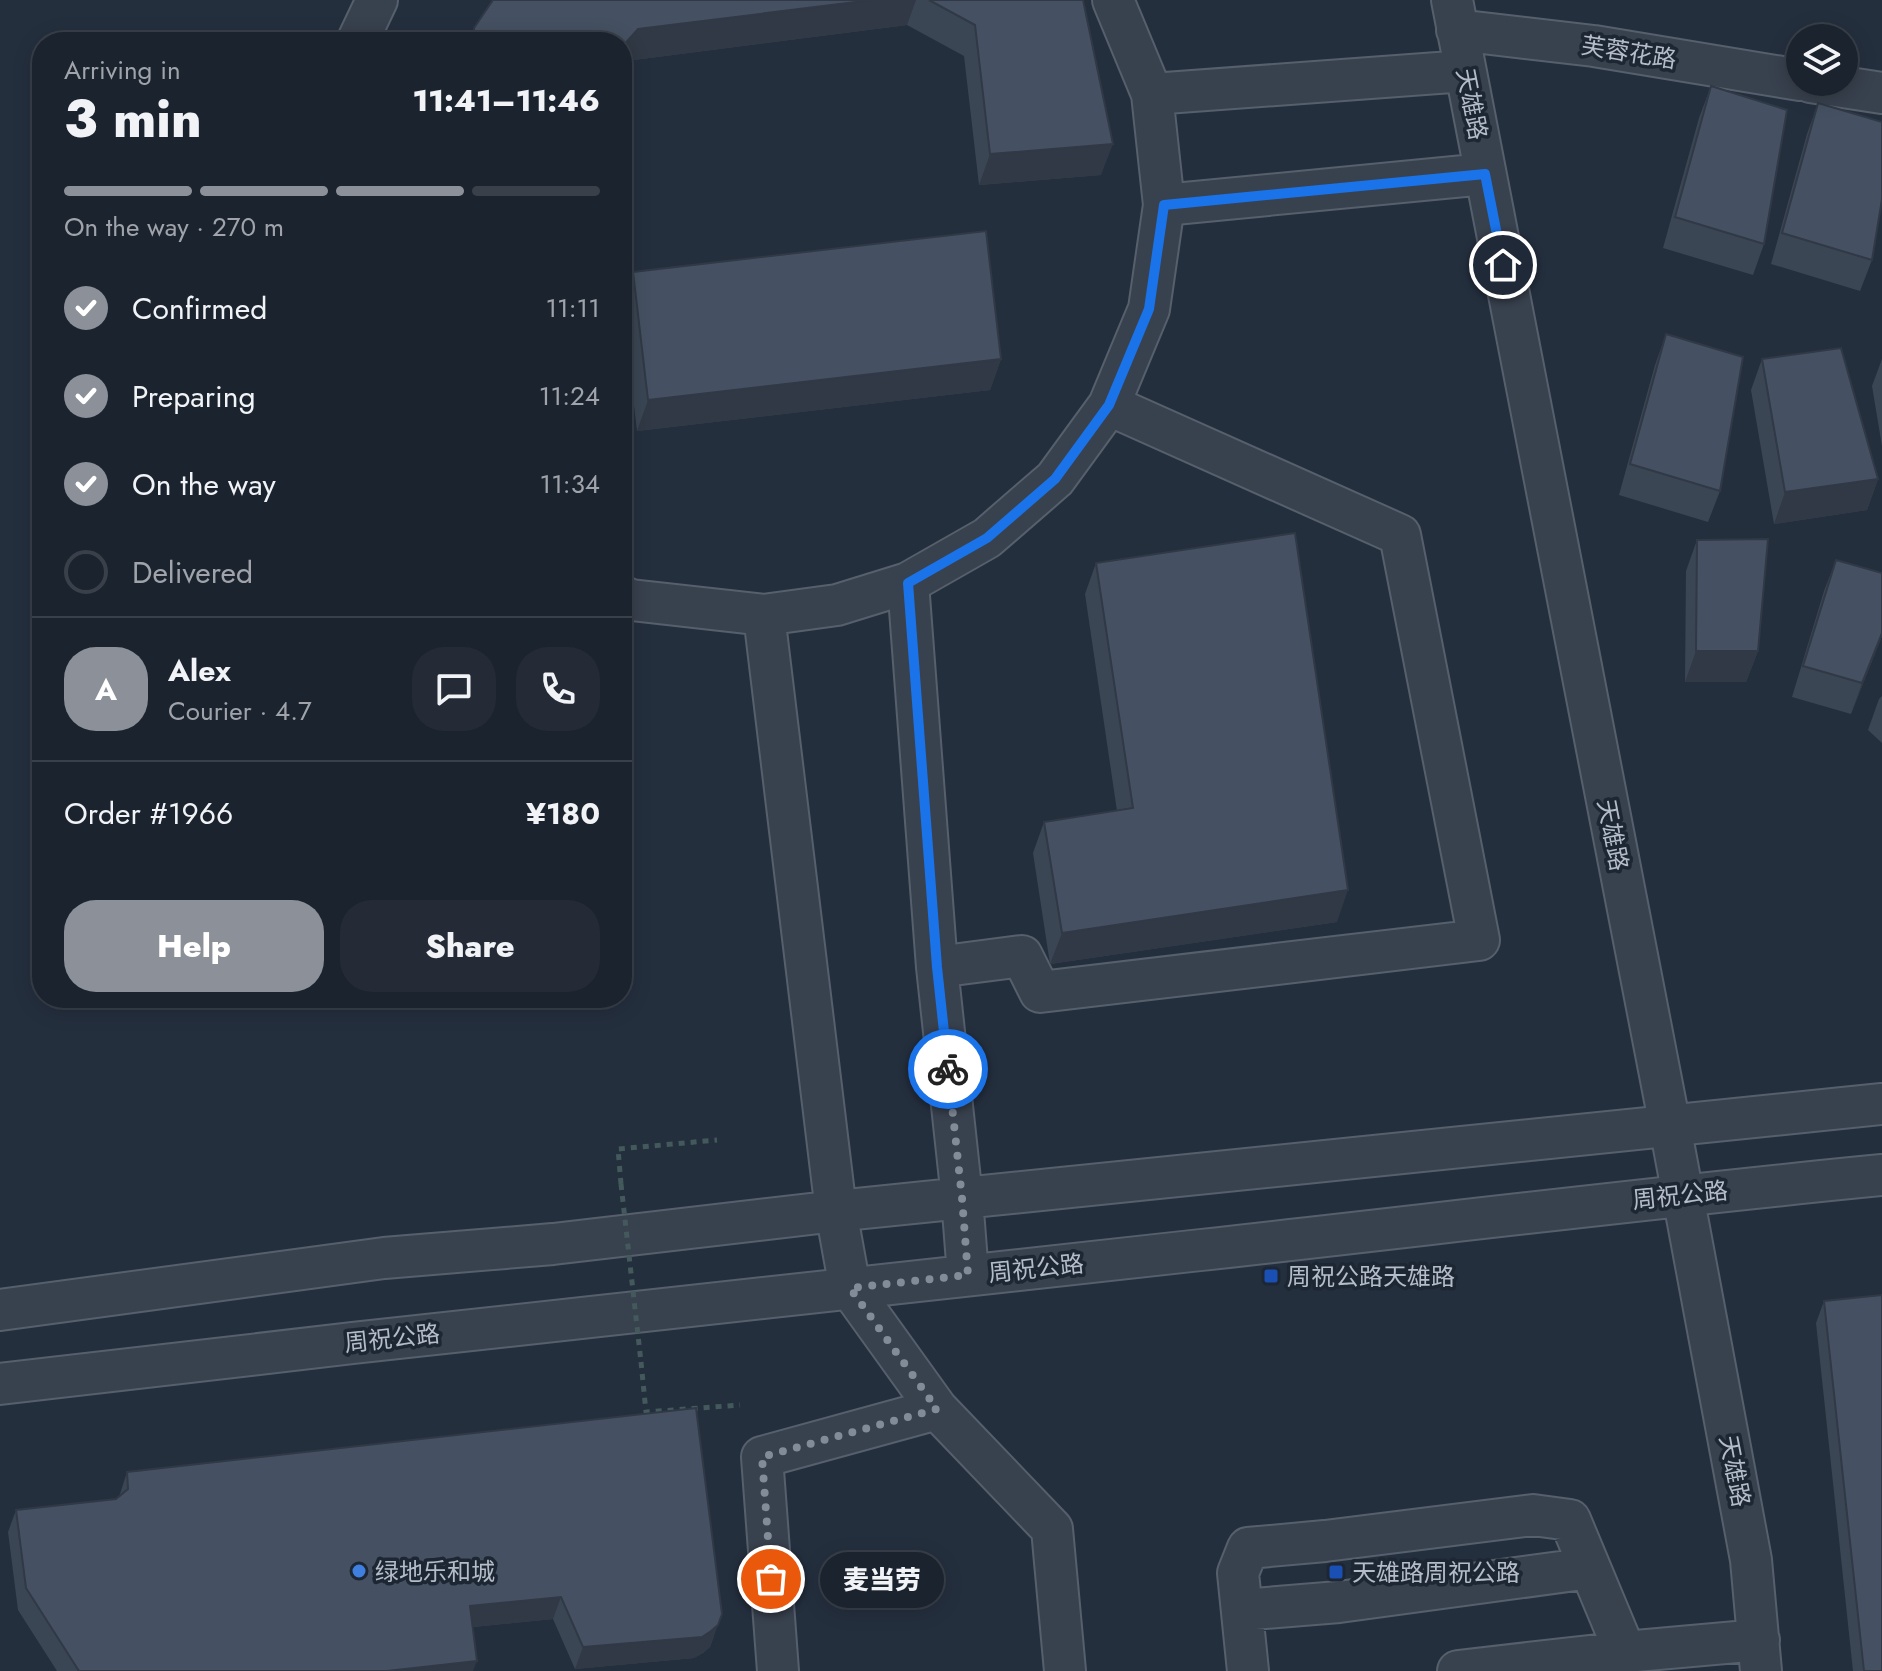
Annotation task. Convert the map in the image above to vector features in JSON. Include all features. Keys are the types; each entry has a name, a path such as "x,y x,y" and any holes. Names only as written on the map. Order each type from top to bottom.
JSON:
{"street":[{"path":"362,32 377,0"},
{"path":"632,600 764,615 837,605 908,583 987,538 1055,479 1109,405 1149,309 1164,205 1152,94 1113,0"},
{"name":"天雄路","path":"1454,15 1683,1194 1751,1560 1760,1656"},
{"name":"芙蓉花路","path":"1454,15 1594,46 1786,78"},
{"path":"1152,94 1465,71"},
{"path":"1858,89 1882,93"},
{"path":"1164,205 1485,174"},
{"path":"937,967 1022,956 1040,992 1479,940 1400,535 1109,405"},
{"path":"908,583 937,967 968,1275"},
{"path":"764,615 836,1211 850,1288 937,1409 1052,1529 1065,1671"},
{"path":"0,1310 384,1258 553,1244 836,1211 1882,1104"},
{"name":"周祝公路","path":"0,1384 348,1342 1683,1194 1882,1175"},
{"path":"778,1671 762,1457 937,1409"},
{"path":"1248,1671 1238,1573 1248,1548 1533,1515 1570,1520 1625,1652"},
{"path":"1242,1610 1339,1602 1590,1568"},
{"path":"1458,1671 1625,1652 1760,1656"}],"path":[{"path":"717,1140 618,1149 646,1412 740,1405"}],"building":[{"path":"493,0 872,0 638,29 632,36 632,32 474,32"},
{"path":"929,0 1083,0 1113,144 990,154 975,25"},
{"path":"1711,86 1787,110 1764,244 1675,217"},
{"path":"1818,103 1882,122 1882,199 1872,260 1782,233"},
{"path":"986,231 1001,359 648,400 633,272"},
{"path":"1666,334 1743,357 1720,491 1630,464"},
{"path":"1841,348 1878,479 1785,492 1762,359"},
{"path":"1295,533 1348,890 1062,933 1044,822 1133,808 1096,563"},
{"path":"1768,539 1758,651 1696,651 1697,540"},
{"path":"1836,560 1882,573 1882,633 1862,683 1803,666"},
{"path":"1882,1295 1882,1671 1864,1671 1824,1301"},
{"name":"绿地乐和城","path":"696,1408 722,1614 718,1625 702,1637 583,1647 561,1597 470,1606 477,1661 387,1671 79,1671 26,1588 16,1510 116,1499 128,1489 127,1472"}],"way so far":[{"path":"771,1579 762,1457 937,1409 850,1288 968,1275 948,1069"}],"place":[{"name":"周祝公路天雄路","path":"1271,1276"},
{"name":"绿地乐和城","path":"359,1571"},
{"name":"天雄路周祝公路","path":"1336,1572"},
{"name":"麦当劳","path":"771,1579"}],"route":[{"path":"948,1069 937,967 908,583 987,538 1055,479 1109,405 1149,309 1164,205 1485,174 1503,265"}]}
